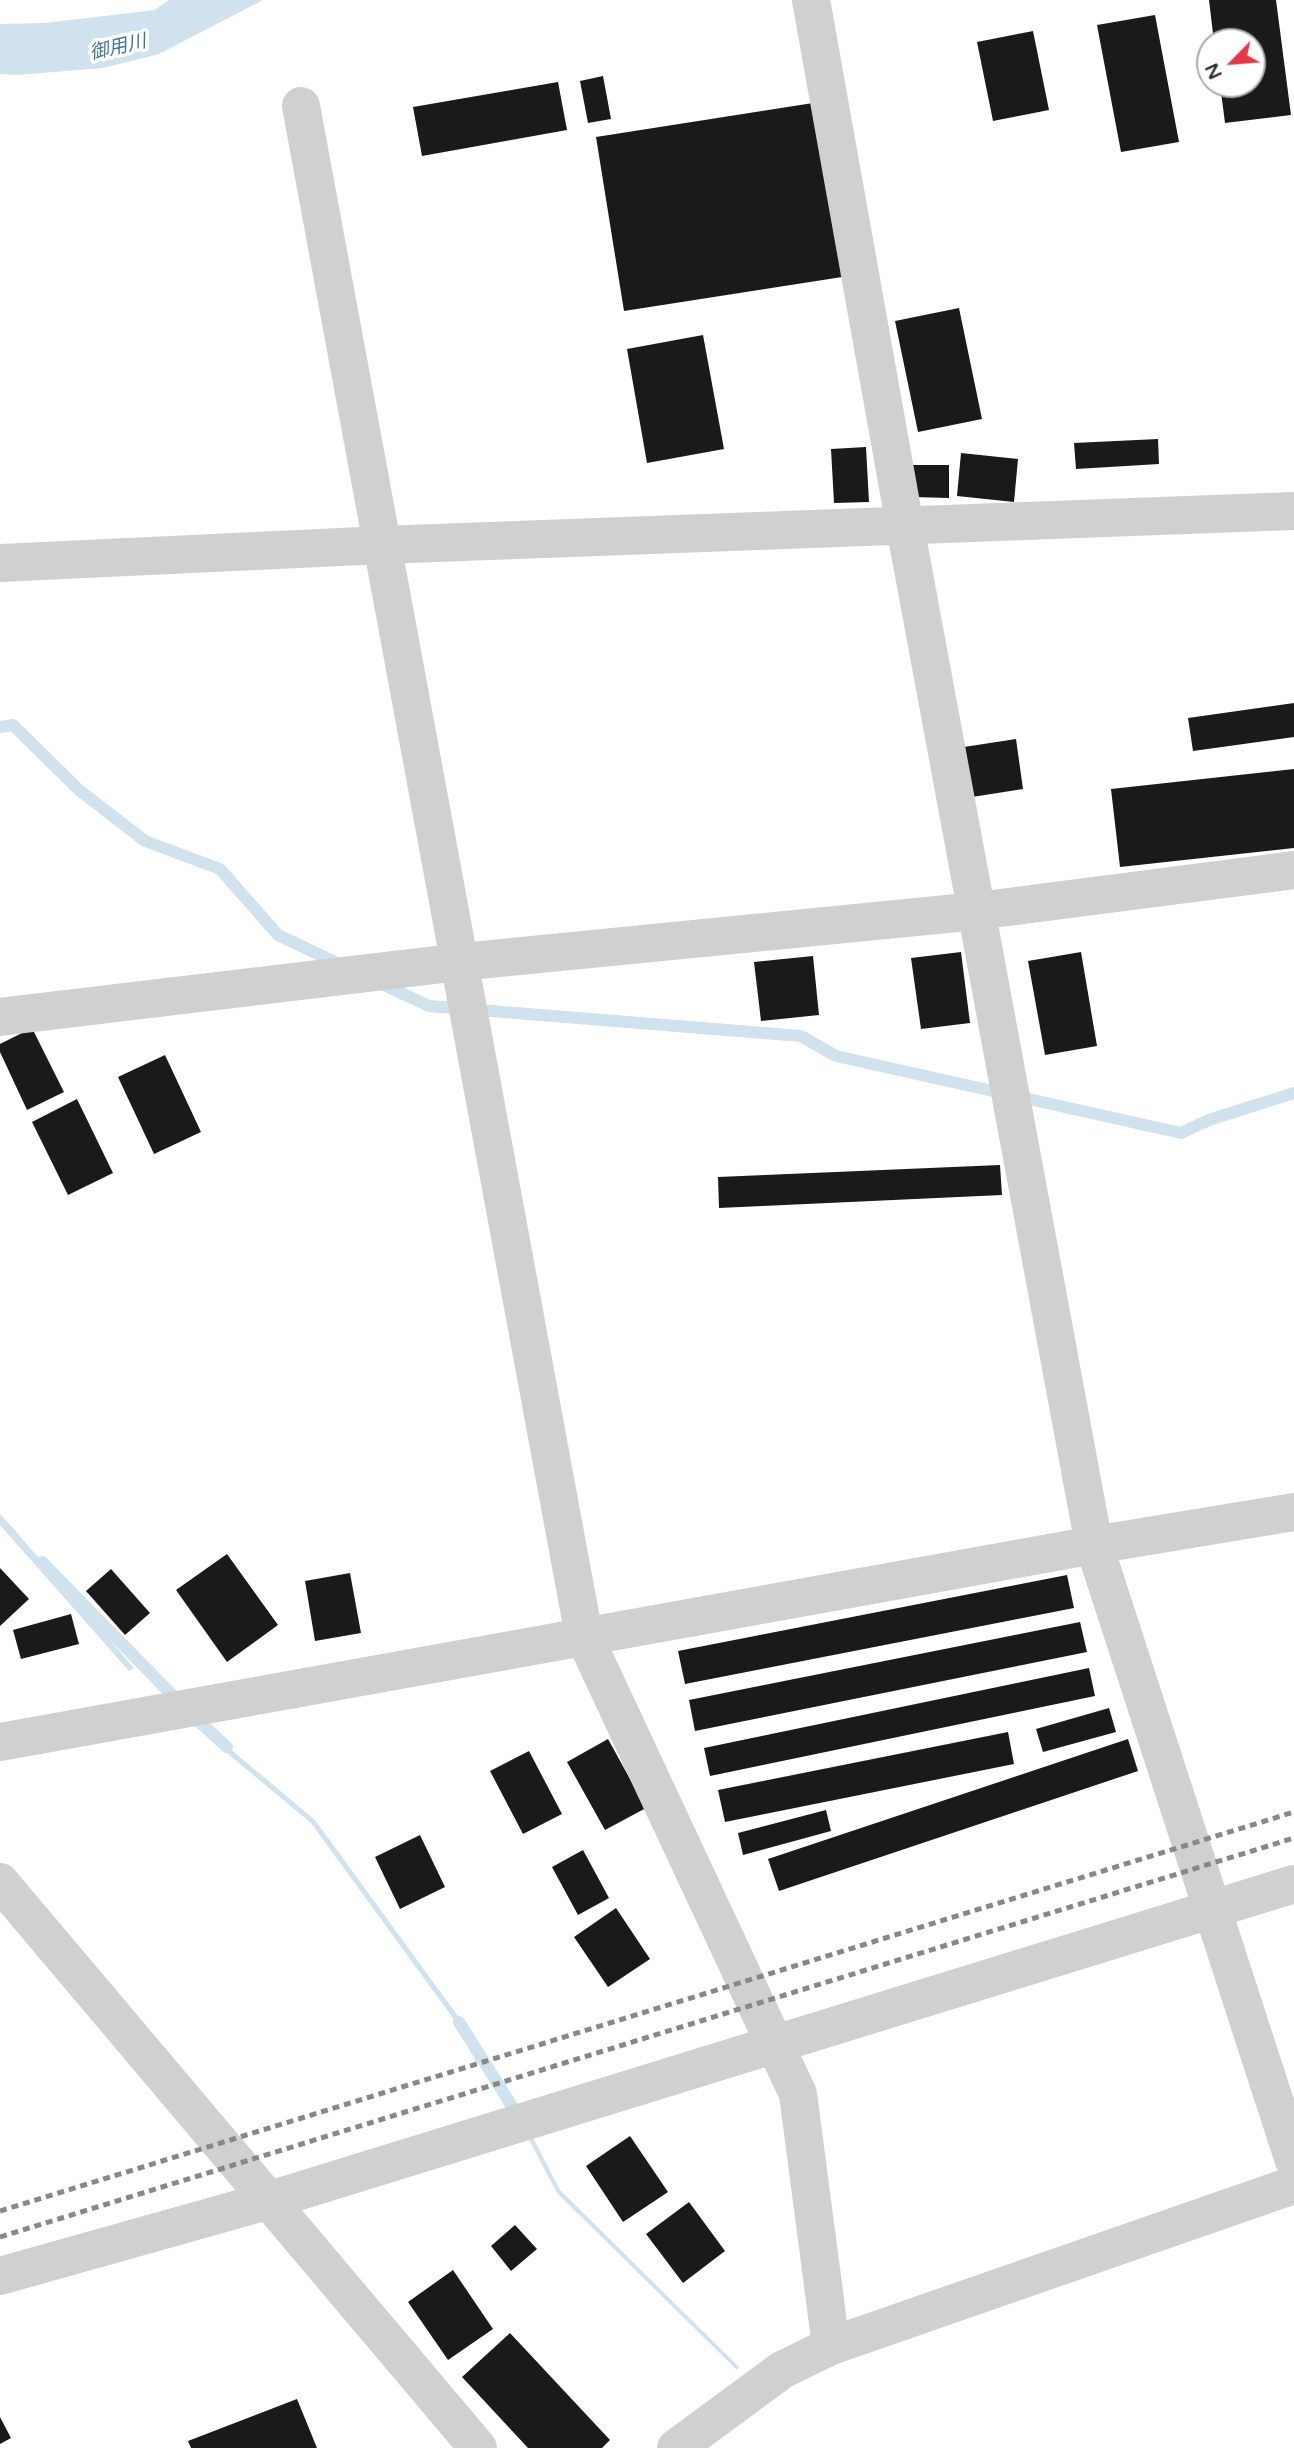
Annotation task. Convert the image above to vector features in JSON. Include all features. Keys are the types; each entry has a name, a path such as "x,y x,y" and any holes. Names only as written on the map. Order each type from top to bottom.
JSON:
{"street":[{"path":"811,0 905,526 1094,1545 1294,2161"},
{"path":"302,106 584,1636 798,2094 831,2346"},
{"path":"0,562 383,545 1294,512"},
{"path":"0,1017 460,962 977,911 1294,870"},
{"path":"0,1742 1294,1511"},
{"path":"0,1882 478,2448"},
{"path":"0,2276 267,2201 1294,1884"},
{"path":"676,2448 782,2370 831,2346 1294,2185"}],"water":[{"name":"御用川","path":"169,0 263,0 159,54 103,68 0,74 0,24 45,23 155,10"},
{"path":"0,1514 134,1668 129,1671 0,1525"},
{"path":"216,1737 315,1820 471,2034 466,2036 311,1823 210,1739"},
{"path":"531,2134 560,2190 739,2367 737,2370 557,2193 527,2136"}],"building":[{"path":"1209,0 1276,0 1291,115 1225,123 1222,98 1266,98 1266,28 1212,28"},
{"path":"1155,15 1179,142 1121,152 1097,25"},
{"path":"1033,31 1049,110 993,121 977,42"},
{"path":"603,76 611,119 588,123 580,81"},
{"path":"558,82 567,130 422,156 413,107"},
{"path":"813,103 842,277 624,311 596,137"},
{"path":"959,308 982,419 918,432 895,321"},
{"path":"703,335 724,449 647,463 627,349"},
{"path":"1158,439 1159,464 1076,469 1074,443"},
{"path":"866,447 869,502 834,503 831,449"},
{"path":"961,453 1018,459 1014,502 957,496"},
{"path":"913,465 949,465 949,498 913,497"},
{"path":"1294,703 1294,737 1193,751 1188,718"},
{"path":"1016,739 1023,789 972,797 964,747"},
{"path":"1294,769 1294,848 1120,867 1111,789"},
{"path":"961,952 970,1023 921,1029 911,958"},
{"path":"1081,952 1097,1046 1045,1055 1028,961"},
{"path":"813,956 819,1015 761,1021 754,962"},
{"path":"32,1028 64,1092 27,1110 0,1052 0,1044"},
{"path":"165,1055 201,1132 154,1154 118,1077"},
{"path":"77,1099 113,1173 68,1195 32,1122"},
{"path":"1000,1165 1002,1195 719,1208 718,1177"},
{"path":"227,1554 278,1625 227,1662 176,1590"},
{"path":"0,1568 29,1599 0,1626"},
{"path":"111,1569 150,1613 125,1635 86,1591"},
{"path":"350,1573 361,1633 315,1641 305,1581"},
{"path":"1067,1575 1074,1608 685,1684 678,1651"},
{"path":"71,1614 79,1644 21,1659 13,1630"},
{"path":"1080,1622 1087,1652 695,1731 689,1700"},
{"path":"1089,1668 1095,1696 710,1776 704,1748"},
{"path":"1109,1708 1116,1732 1043,1752 1036,1729"},
{"path":"1008,1732 1014,1764 725,1822 718,1790"},
{"path":"608,1739 646,1808 605,1830 567,1762"},
{"path":"1128,1739 1138,1771 779,1891 768,1859"},
{"path":"529,1751 562,1814 523,1834 490,1771"},
{"path":"826,1810 831,1831 743,1855 738,1833"},
{"path":"420,1835 445,1887 400,1909 375,1857"},
{"path":"583,1850 609,1898 578,1915 552,1867"},
{"path":"616,1908 650,1959 608,1987 574,1937"},
{"path":"630,2136 668,2192 623,2222 586,2166"},
{"path":"689,2202 725,2251 683,2283 646,2234"},
{"path":"515,2225 537,2249 511,2271 491,2246"},
{"path":"453,2270 493,2329 448,2360 408,2302"},
{"path":"510,2333 610,2440 602,2448 528,2448 462,2377"},
{"path":"297,2399 317,2448 191,2448 188,2441"},
{"path":"0,2417 11,2438 0,2444"}],"waterway":[{"path":"0,727 13,725 79,790 145,841 220,869 278,935 341,965"},
{"path":"380,983 429,1006 801,1036 836,1056 1181,1133 1209,1120 1294,1093"},
{"path":"42,1562 179,1702"},
{"path":"192,1715 227,1747"},
{"path":"459,2022 520,2119"}],"railway":[{"path":"0,2211 1294,1812"},
{"path":"0,2237 1294,1838"}]}
